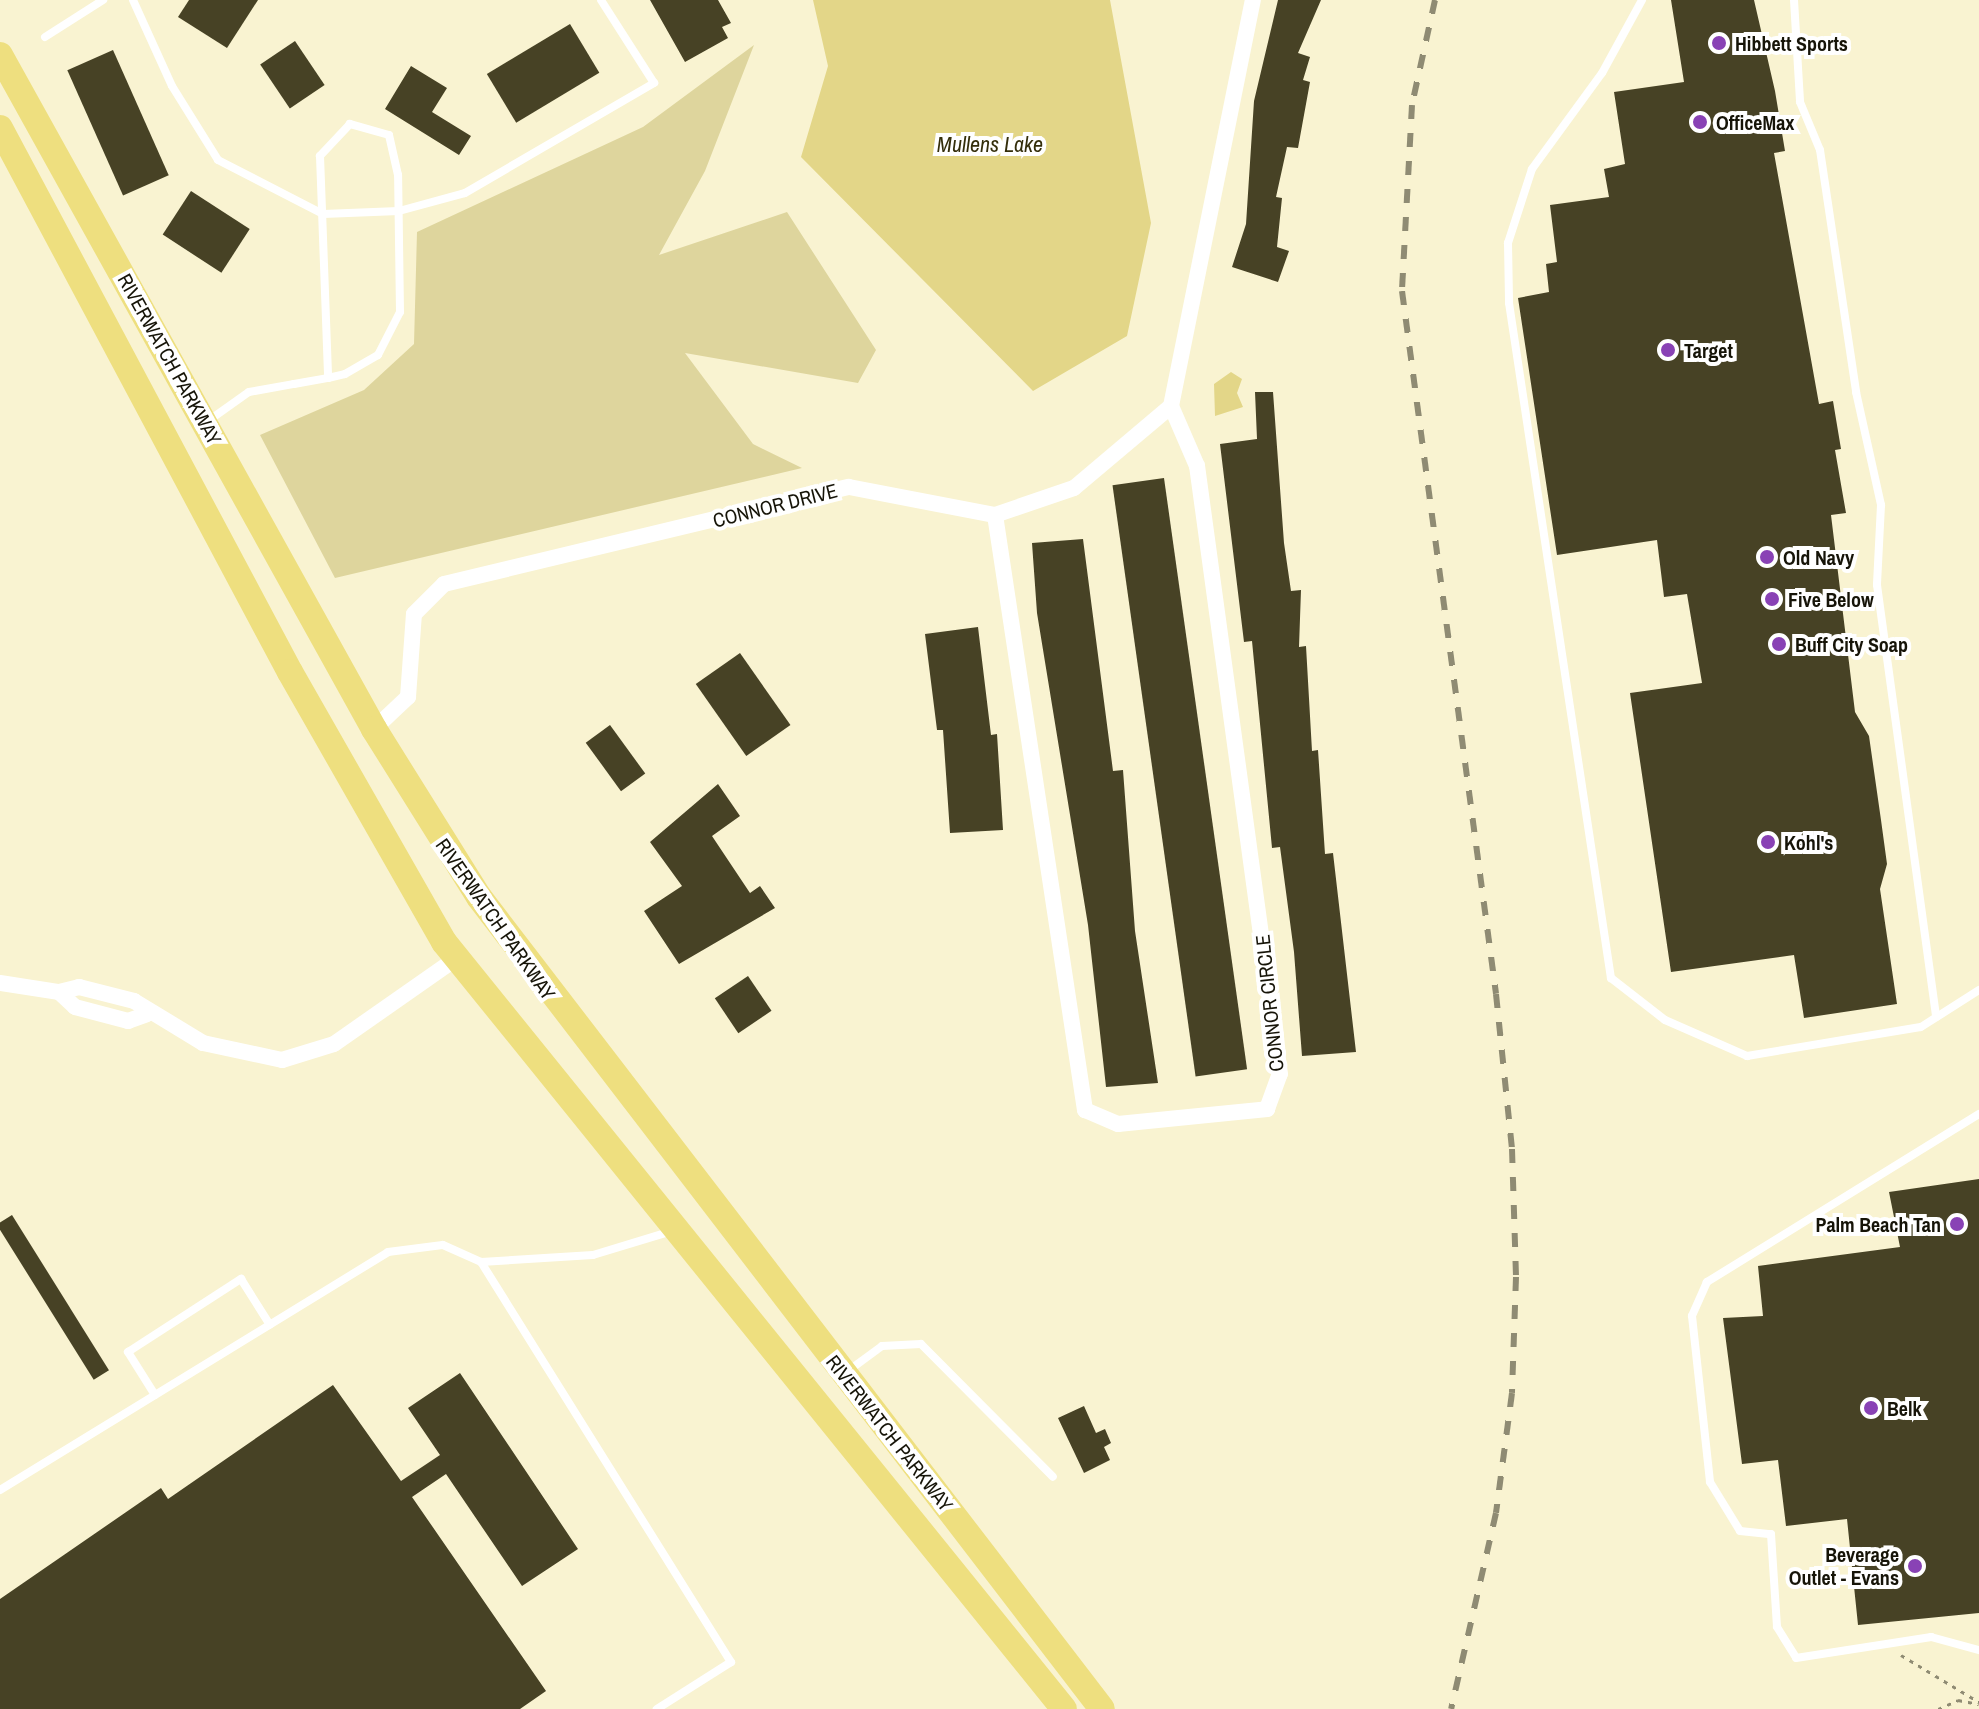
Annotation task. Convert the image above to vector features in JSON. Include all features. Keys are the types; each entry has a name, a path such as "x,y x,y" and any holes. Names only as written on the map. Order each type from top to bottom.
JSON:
{"main road":[{"name":"RIVERWATCH PARKWAY","path":"0,55 374,729 546,992 1102,1709"},
{"name":"RIVERWATCH PARKWAY","path":"0,128 340,761 457,958 1064,1709"}],"street":[{"path":"1171,406 1253,0"},
{"name":"CONNOR CIRCLE","path":"995,515 1085,1110 1118,1124 1267,1109 1280,1074 1197,466 1171,406"},
{"name":"CONNOR DRIVE","path":"374,729 408,697 414,614 444,584 849,487 995,515 1074,488 1171,406"},
{"path":"0,983 59,992 79,987 134,1001 147,1014 203,1043 282,1060 334,1044 457,958"}],"lane":[{"path":"45,37 103,0"},
{"path":"133,0 172,86 218,160 323,214 399,211 465,193 654,83 601,0"},
{"path":"1642,0 1602,73 1532,169 1508,243 1509,303 1611,978 1665,1020 1747,1056 1921,1027 1979,990"},
{"path":"1794,0 1800,102 1820,150 1856,392 1881,505 1877,585 1936,1017"},
{"path":"205,423 249,392 328,378 378,355 400,312 399,211 389,135 350,124 320,156 328,378"},
{"path":"1979,1114 1707,1282 1692,1303 1710,1482 1740,1531 1771,1534 1777,1627 1796,1658 1931,1637 1979,1650"},
{"path":"0,1490 388,1252 443,1245 481,1262 593,1255 677,1230"},
{"path":"481,1262 731,1662 657,1709"},
{"path":"155,1395 128,1352 241,1279 270,1325"},
{"path":"845,1374 882,1346 921,1344 1053,1477"}],"path":[{"path":"1897,1641 1903,1660 1979,1703"},
{"path":"1938,1709 1958,1700 1979,1703"}],"shaded area":[{"path":"754,45 705,171 659,255 787,212 876,350 858,383 685,353 753,444 802,468 335,578 260,435 364,390 414,344 417,232 643,127"}],"water":[{"name":"Mullens Lake","path":"813,0 1110,0 1151,223 1127,336 1033,391 801,157 828,66"},
{"path":"1231,372 1242,379 1237,393 1243,407 1215,416 1214,384"}],"building":[{"path":"189,0 258,0 227,48 178,17"},
{"path":"650,0 718,0 731,23 722,27 728,38 685,62"},
{"path":"1278,0 1321,0 1298,53 1310,57 1303,80 1310,82 1298,148 1287,147 1276,197 1282,198 1277,247 1289,251 1278,282 1232,267 1246,224 1254,101"},
{"path":"1671,0 1754,0 1775,91 1785,151 1774,153 1819,404 1833,401 1841,449 1835,450 1846,513 1831,515 1855,712 1869,736 1887,864 1880,889 1897,1004 1804,1018 1794,955 1671,972 1630,693 1702,683 1687,594 1664,597 1657,540 1557,555 1518,298 1549,292 1546,264 1557,262 1550,205 1609,197 1604,169 1625,164 1614,92 1684,82"},
{"path":"570,24 599,73 516,123 487,74"},
{"path":"295,41 325,85 290,108 260,64"},
{"path":"113,50 169,175 123,195 67,70"},
{"path":"411,66 447,88 432,112 471,136 459,155 385,109"},
{"path":"191,191 250,229 221,273 163,235"},
{"path":"1255,392 1273,392 1284,543 1291,591 1301,590 1299,647 1306,646 1312,751 1318,750 1325,854 1333,853 1356,1052 1302,1056 1294,952 1280,847 1272,848 1252,641 1244,642 1220,444 1257,439"},
{"path":"1164,478 1247,1069 1196,1076 1113,485"},
{"path":"1083,539 1113,771 1123,770 1135,931 1158,1083 1106,1087 1088,925 1037,613 1032,543"},
{"path":"978,627 991,735 997,734 1003,830 950,833 943,730 937,730 925,634"},
{"path":"740,653 790,725 746,756 696,684"},
{"path":"610,725 645,774 621,791 586,743"},
{"path":"718,784 740,816 712,836 750,893 760,886 775,908 679,964 644,911 682,886 650,842"},
{"path":"748,976 771,1011 738,1033 715,998"},
{"path":"1979,1179 1979,1613 1858,1625 1847,1519 1786,1526 1778,1460 1742,1464 1723,1318 1763,1316 1758,1266 1900,1247 1889,1192"},
{"path":"12,1215 109,1370 94,1380 0,1230 0,1222"},
{"path":"460,1373 578,1549 522,1586 446,1474 412,1497 546,1691 520,1709 0,1709 0,1599 161,1488 168,1499 333,1385 401,1481 440,1455 408,1408"},
{"path":"1084,1406 1096,1433 1105,1429 1111,1443 1104,1447 1110,1460 1084,1473 1058,1418"}],"railway":[{"path":"1435,0 1412,105 1402,291 1496,994 1512,1149 1516,1277 1512,1393 1496,1513 1451,1709"}],"place":[{"name":"Hibbett Sports","path":"1719,43"},
{"name":"OfficeMax","path":"1700,122"},
{"name":"Target","path":"1668,350"},
{"name":"Old Navy","path":"1767,557"},
{"name":"Five Below","path":"1772,599"},
{"name":"Buff City Soap","path":"1779,644"},
{"name":"Kohl's","path":"1768,842"},
{"name":"Palm Beach Tan","path":"1957,1224"},
{"name":"Belk","path":"1871,1408"},
{"name":"Beverage Outlet - Evans","path":"1915,1566"}]}
